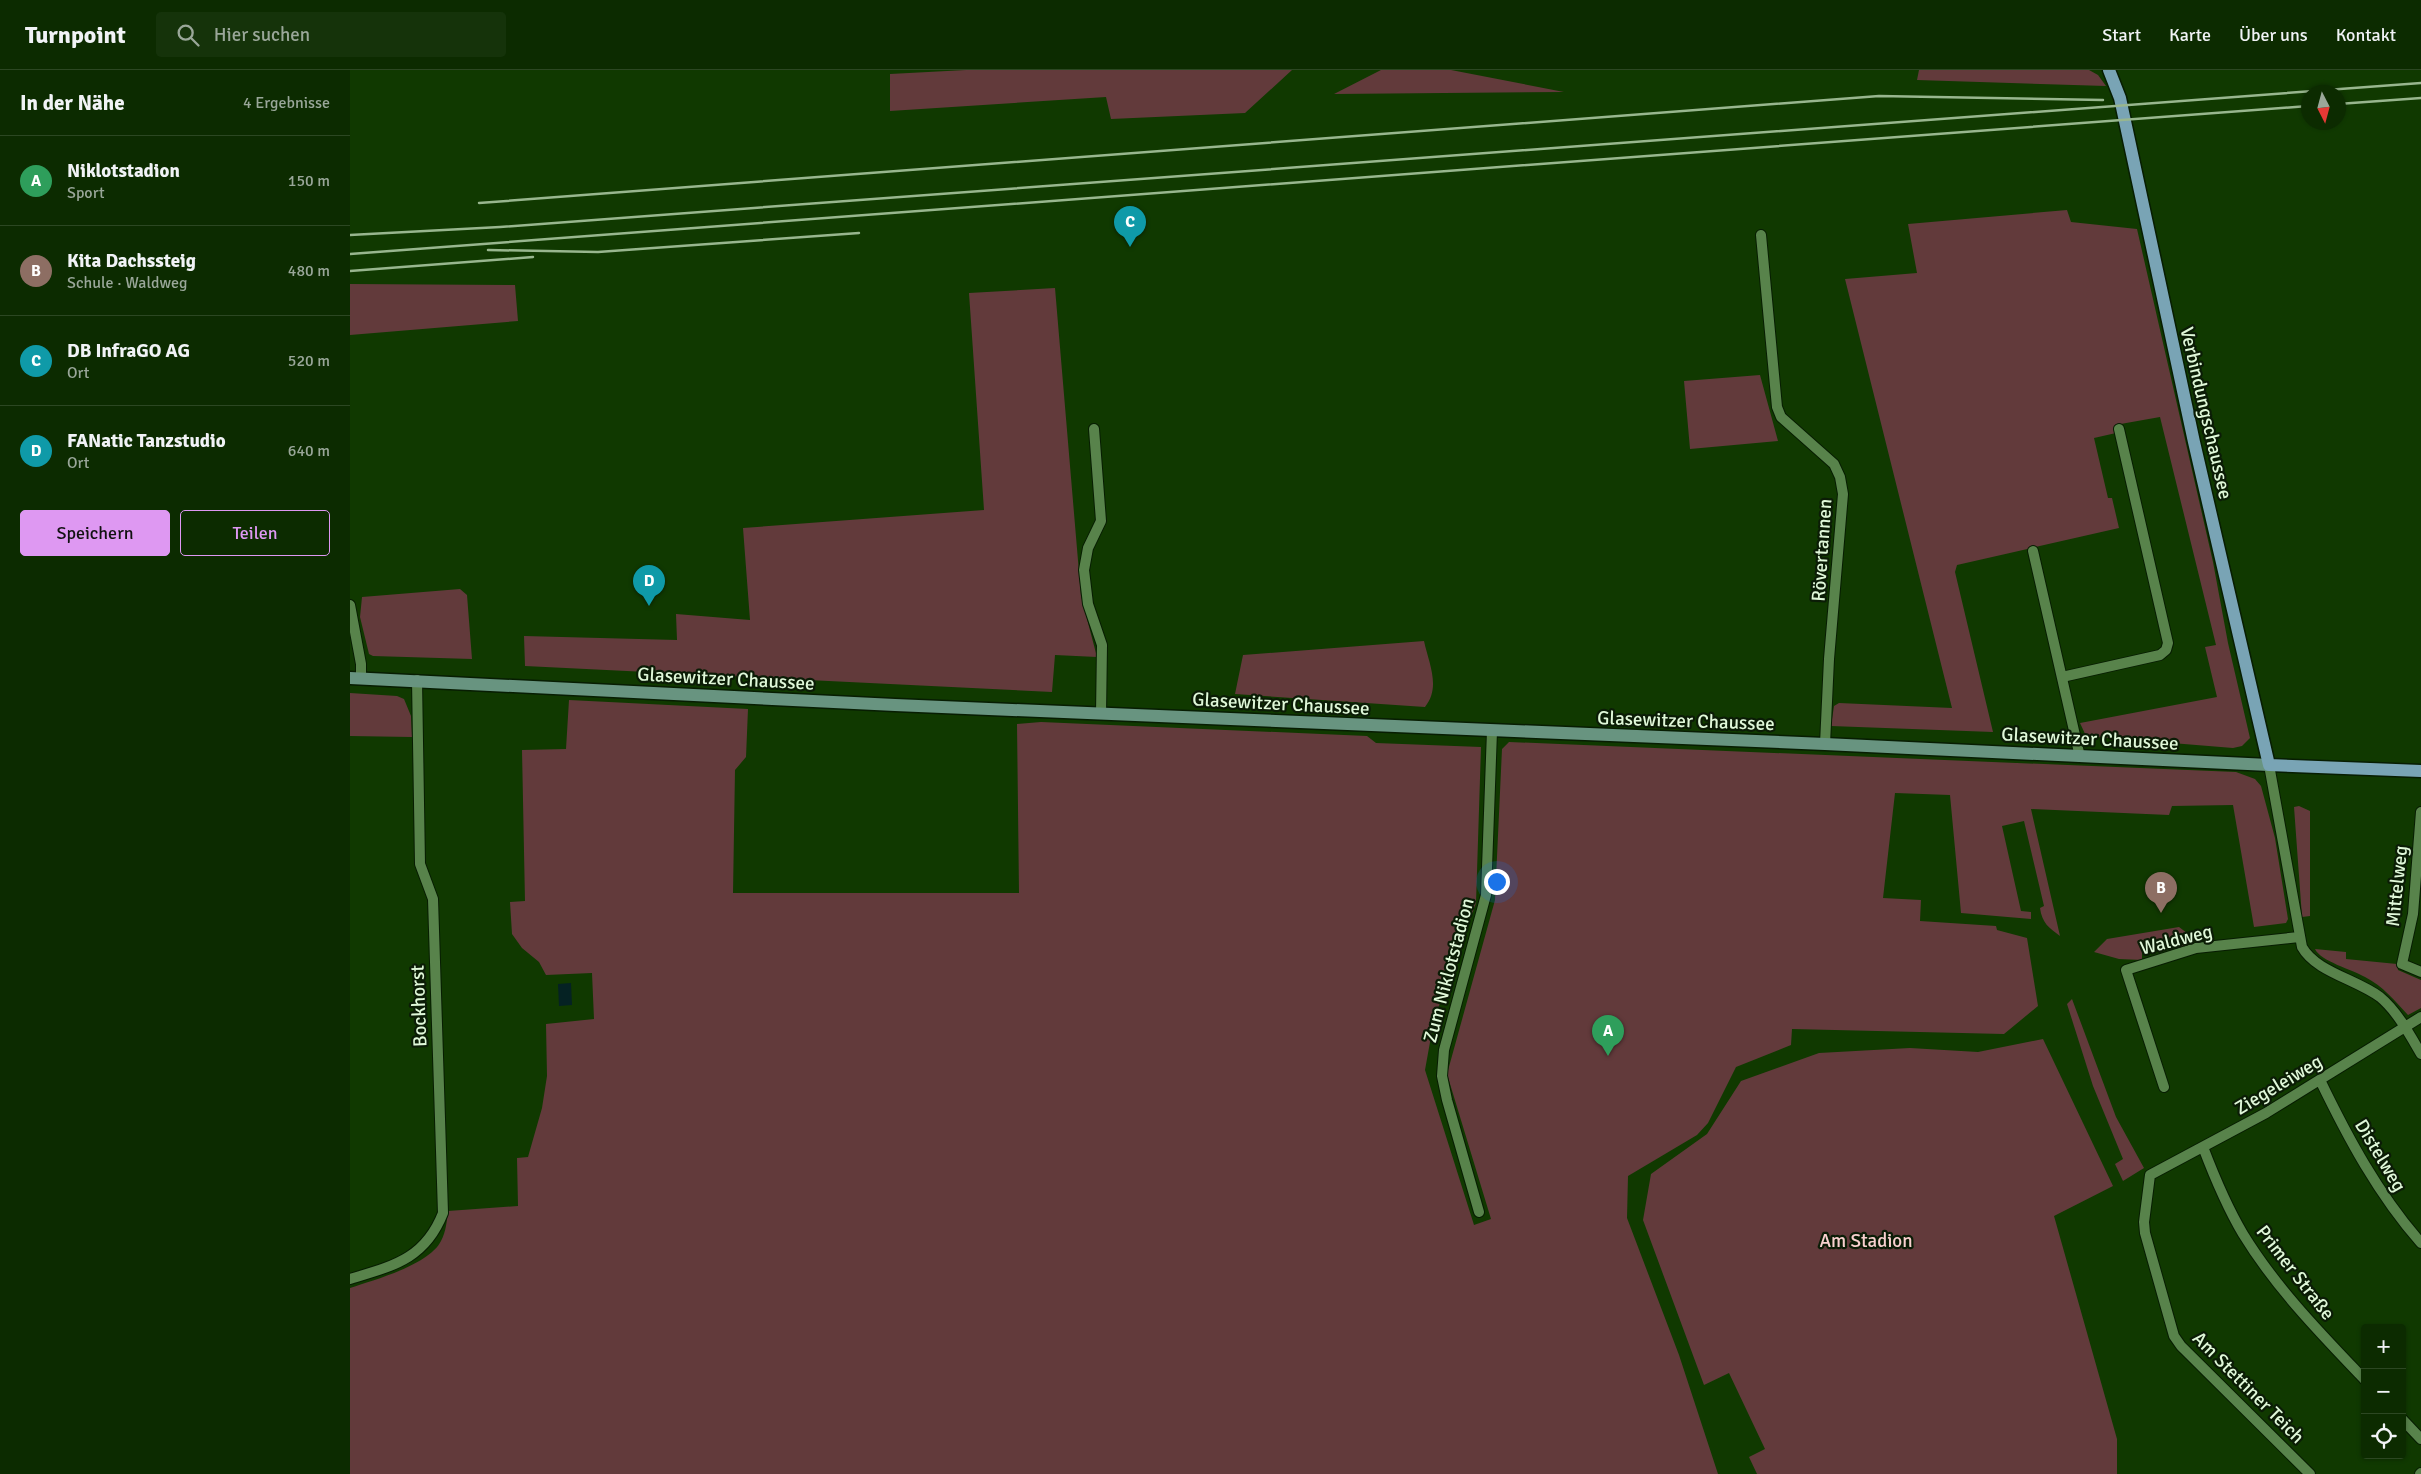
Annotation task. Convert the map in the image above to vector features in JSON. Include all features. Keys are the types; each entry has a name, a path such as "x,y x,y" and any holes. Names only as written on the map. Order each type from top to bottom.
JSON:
{"main road":[{"name":"Verbindungschaussee","path":"2109,70 2120,98 2190,424 2269,766"},
{"name":"Glasewitzer Chaussee","path":"356,678 1101,714 1825,744 2269,766"},
{"path":"2269,766 2421,771"}],"street":[{"name":"Rövertannen","path":"1761,235 1778,408 1781,417 1834,464 1840,477 1844,494 1829,659 1825,744"},
{"path":"1094,429 1101,521 1088,548 1084,570 1088,604 1102,645 1101,714"},
{"path":"2062,677 2160,655 2166,650 2168,643 2119,429"},
{"path":"2033,550 2080,757"},
{"path":"350,605 361,664 356,678"},
{"name":"Bockhorst","path":"350,1279 399,1264 423,1247 436,1230 443,1213 433,899 420,864 417,680"},
{"name":"Zum Niklotstadion","path":"1479,1212 1442,1076 1444,1050 1486,894 1492,731"},
{"path":"2269,766 2299,937 2307,956 2325,969 2360,983 2382,998 2405,1027 2421,1054"},
{"name":"Mittelweg","path":"2421,812 2413,914 2402,964 2421,972"},
{"name":"Waldweg","path":"2164,1087 2126,970 2196,948 2299,937"},
{"name":"Ziegeleiweg","path":"2150,1175 2320,1080 2421,1017"},
{"name":"Distelweg","path":"2320,1080 2353,1146 2387,1200 2421,1243"},
{"name":"Primer Straße","path":"2203,1147 2242,1233 2274,1279 2304,1315 2361,1376"},
{"name":"Am Stettiner Teich","path":"2150,1175 2144,1222 2145,1233 2174,1336 2181,1346 2310,1474"},
{"path":"2406,1424 2421,1439"}],"green space":[{"path":"966,70 1292,70 1245,113 1111,119 1106,97 890,111 890,74"},
{"path":"1381,70 1451,70 1564,92 1334,94"},
{"path":"1919,70 2089,70 2098,75 2106,86 1917,80"},
{"path":"2067,210 2071,222 2137,229 2213,562 2228,643 2250,738 2242,746 2233,748 2086,736 2080,723 2217,697 2205,647 2216,645 2160,417 2115,425 2116,433 2094,438 2108,498 2112,498 2119,528 1957,565 1955,572 1993,732 1831,726 1834,706 1839,703 1952,708 1845,279 1917,273 1908,224"},
{"path":"350,284 515,285 518,321 350,335"},
{"path":"1055,288 1081,596 1097,657 1055,655 1052,692 525,666 524,636 677,640 676,614 750,620 743,528 984,510 969,293"},
{"path":"1760,375 1778,441 1690,449 1684,381"},
{"path":"460,589 467,595 472,659 373,656 369,654 360,617 362,597"},
{"path":"1424,641 1433,683 1430,699 1425,707 1235,694 1243,655"},
{"path":"350,693 397,696 404,699 411,716 412,737 350,736"},
{"path":"569,700 748,709 746,757 735,770 733,893 1019,893 1017,724 1041,722 1367,736 1376,743 1481,747 1476,903 1434,1020 1425,1070 1474,1225 1491,1219 1447,1074 1495,900 1502,749 1509,742 2236,772 2255,779 2261,786 2275,838 2288,919 2286,923 2254,927 2233,805 2172,806 2169,815 2031,809 2060,936 2042,918 2040,908 2044,906 2024,821 2002,826 2021,911 2031,912 2031,919 1961,913 1950,795 1895,793 1883,898 1921,900 1920,921 1996,926 1997,930 2027,938 2038,1006 2004,1034 1792,1029 1791,1045 1736,1067 1708,1123 1697,1135 1628,1176 1627,1218 1679,1355 1718,1474 350,1474 350,1288 400,1270 435,1250 445,1230 448,1211 518,1206 517,1158 528,1157 542,1108 547,1076 546,1024 594,1019 592,973 546,975 539,962 522,948 512,934 510,902 525,901 522,750 566,749"},
{"path":"2299,806 2310,811 2310,916 2302,917 2294,807"},
{"path":"2179,927 2187,933 2189,945 2182,948 2180,941 2142,953 2142,960 2119,959 2094,952 2107,939"},
{"path":"2315,949 2346,952 2346,959 2397,964 2398,970 2421,980 2421,1008 2408,1015 2377,985 2360,974 2323,957"},
{"path":"2072,999 2116,1117 2144,1168 2123,1181 2115,1164 2123,1159 2093,1086 2067,1004"},
{"name":"Am Stadion","path":"2043,1039 2113,1186 2054,1216 2117,1439 2117,1474 1757,1474 1749,1457 1765,1449 1729,1373 1704,1385 1643,1220 1651,1174 1707,1134 1741,1081 1819,1053 1910,1048 1978,1052"}],"water":[{"path":"571,983 572,1005 559,1006 558,984"}],"railway":[{"path":"350,235 500,227 2421,83"},
{"path":"479,203 1879,96 2103,100"},
{"path":"2346,103 2421,98"},
{"path":"350,254 2301,107"},
{"path":"488,250 598,252 859,233"},
{"path":"350,271 533,257"}],"place":[{"name":"DB InfraGO AG","path":"1130,247"},
{"name":"FANatic Tanzstudio","path":"649,606"},
{"name":"Kita Dachssteig","path":"2161,913"},
{"name":"Niklotstadion","path":"1608,1056"}]}
